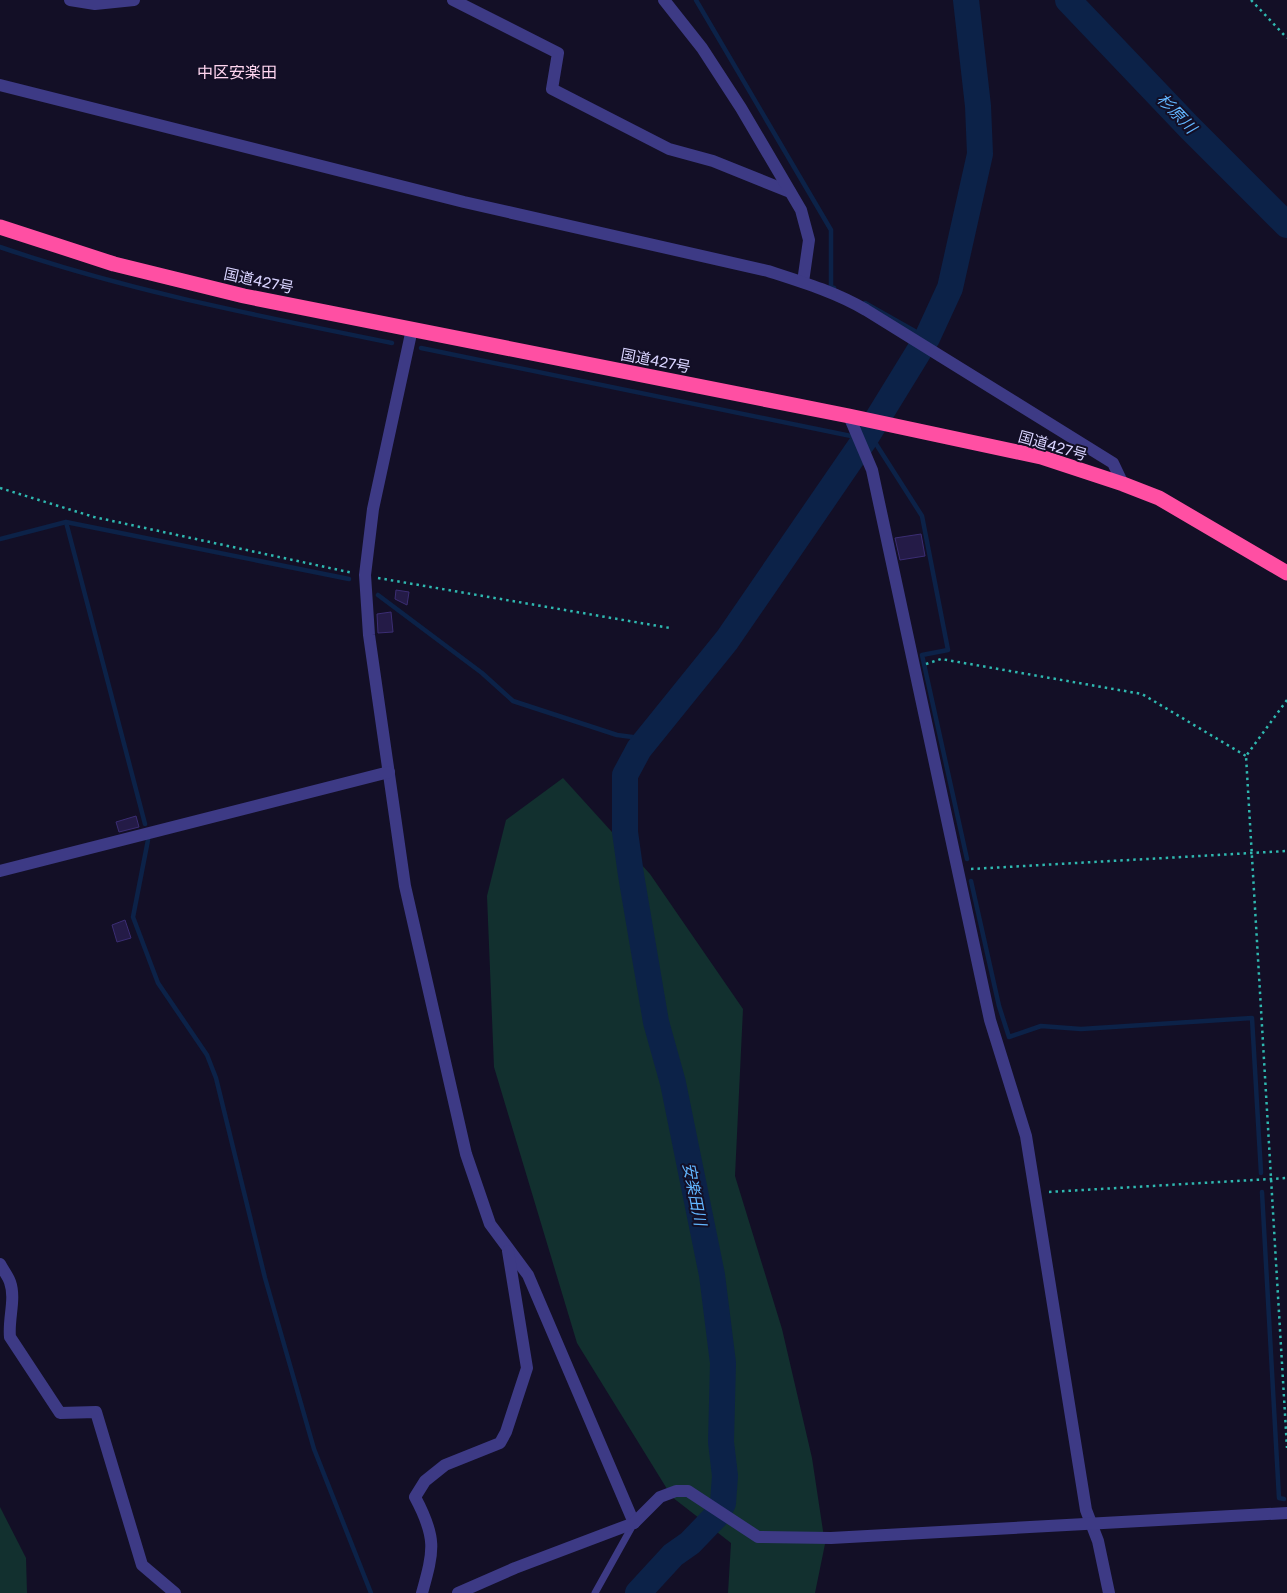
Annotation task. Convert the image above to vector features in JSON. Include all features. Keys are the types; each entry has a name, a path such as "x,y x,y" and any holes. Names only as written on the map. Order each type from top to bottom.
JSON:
{"highway":[{"name":"国道427号","path":"0,228 114,264 244,296 849,416 1041,457 1159,498 1287,573"}],"street":[{"path":"70,0 95,4 134,0"},
{"path":"453,0 558,53 552,89 669,149 714,161 790,192"},
{"path":"664,0 702,48 741,108 801,210 808,233 803,282"},
{"path":"0,84 464,202 768,271 803,282 841,296 934,351 1113,463 1123,484"},
{"path":"412,329 373,509 364,575 369,635 405,886 466,1154 490,1224 528,1275 634,1523"},
{"path":"849,416 872,470 990,1020 1026,1136 1086,1510 1098,1540 1109,1593"},
{"path":"0,871 389,772"},
{"path":"422,1593 433,1555 433,1542 425,1515 415,1497 424,1481 446,1465 500,1443 506,1432 527,1368 507,1249"},
{"path":"0,1264 10,1282 12,1301 9,1324 10,1337 60,1413 96,1412 142,1565 175,1593"},
{"path":"458,1593 515,1568 634,1523 660,1497 676,1491 688,1491 758,1537 831,1538 1091,1522 1287,1513"}],"lane":[{"path":"595,1593 634,1523"}],"path":[{"path":"1251,0 1287,38"},
{"path":"0,488 94,517 364,575 670,628"},
{"path":"928,664 941,660 1142,694 1246,756"},
{"path":"1287,700 1246,756 1287,1448"},
{"path":"959,870 1287,851"},
{"path":"1035,1193 1287,1178"}],"green space":[{"path":"563,778 650,874 743,1009 735,1176 782,1329 812,1458 825,1544 815,1593 728,1593 731,1543 672,1497 577,1343 494,1067 487,896 506,820"},
{"path":"0,1507 26,1558 27,1593 0,1593"}],"building":[{"path":"921,534 925,556 900,560 895,538"},
{"path":"396,590 409,592 407,605 395,599"},
{"path":"391,612 393,632 378,633 377,614"},
{"path":"136,816 139,827 119,832 116,822"},
{"path":"125,920 131,938 117,942 112,925"}],"waterway":[{"path":"696,0 831,230 831,287 834,288"},
{"name":"安楽田川","path":"638,1593 673,1555 690,1543 716,1516 723,1503 725,1476 721,1442 723,1363 712,1275 673,1083 656,1022 625,832 625,775 639,749 727,640 865,439 927,338 950,288 980,154 978,106 966,0"},
{"name":"杉原川","path":"1068,0 1189,127 1287,225"},
{"path":"0,247 48,263 145,290 392,343"},
{"path":"865,303 927,338"},
{"path":"421,348 856,437"},
{"path":"869,433 922,516 948,650 922,655 967,859"},
{"path":"66,522 145,824"},
{"path":"0,539 66,522 349,579"},
{"path":"378,595 482,673 513,701 617,735 648,739"},
{"path":"148,840 133,917 158,983 207,1055 216,1078 265,1278 314,1449 371,1593"},
{"path":"971,881 999,1006 1009,1037 1041,1026 1081,1029 1252,1018 1261,1173"},
{"path":"1262,1192 1279,1498 1284,1499"}],"district":[{"name":"中区安楽田","path":"237,72"}]}
